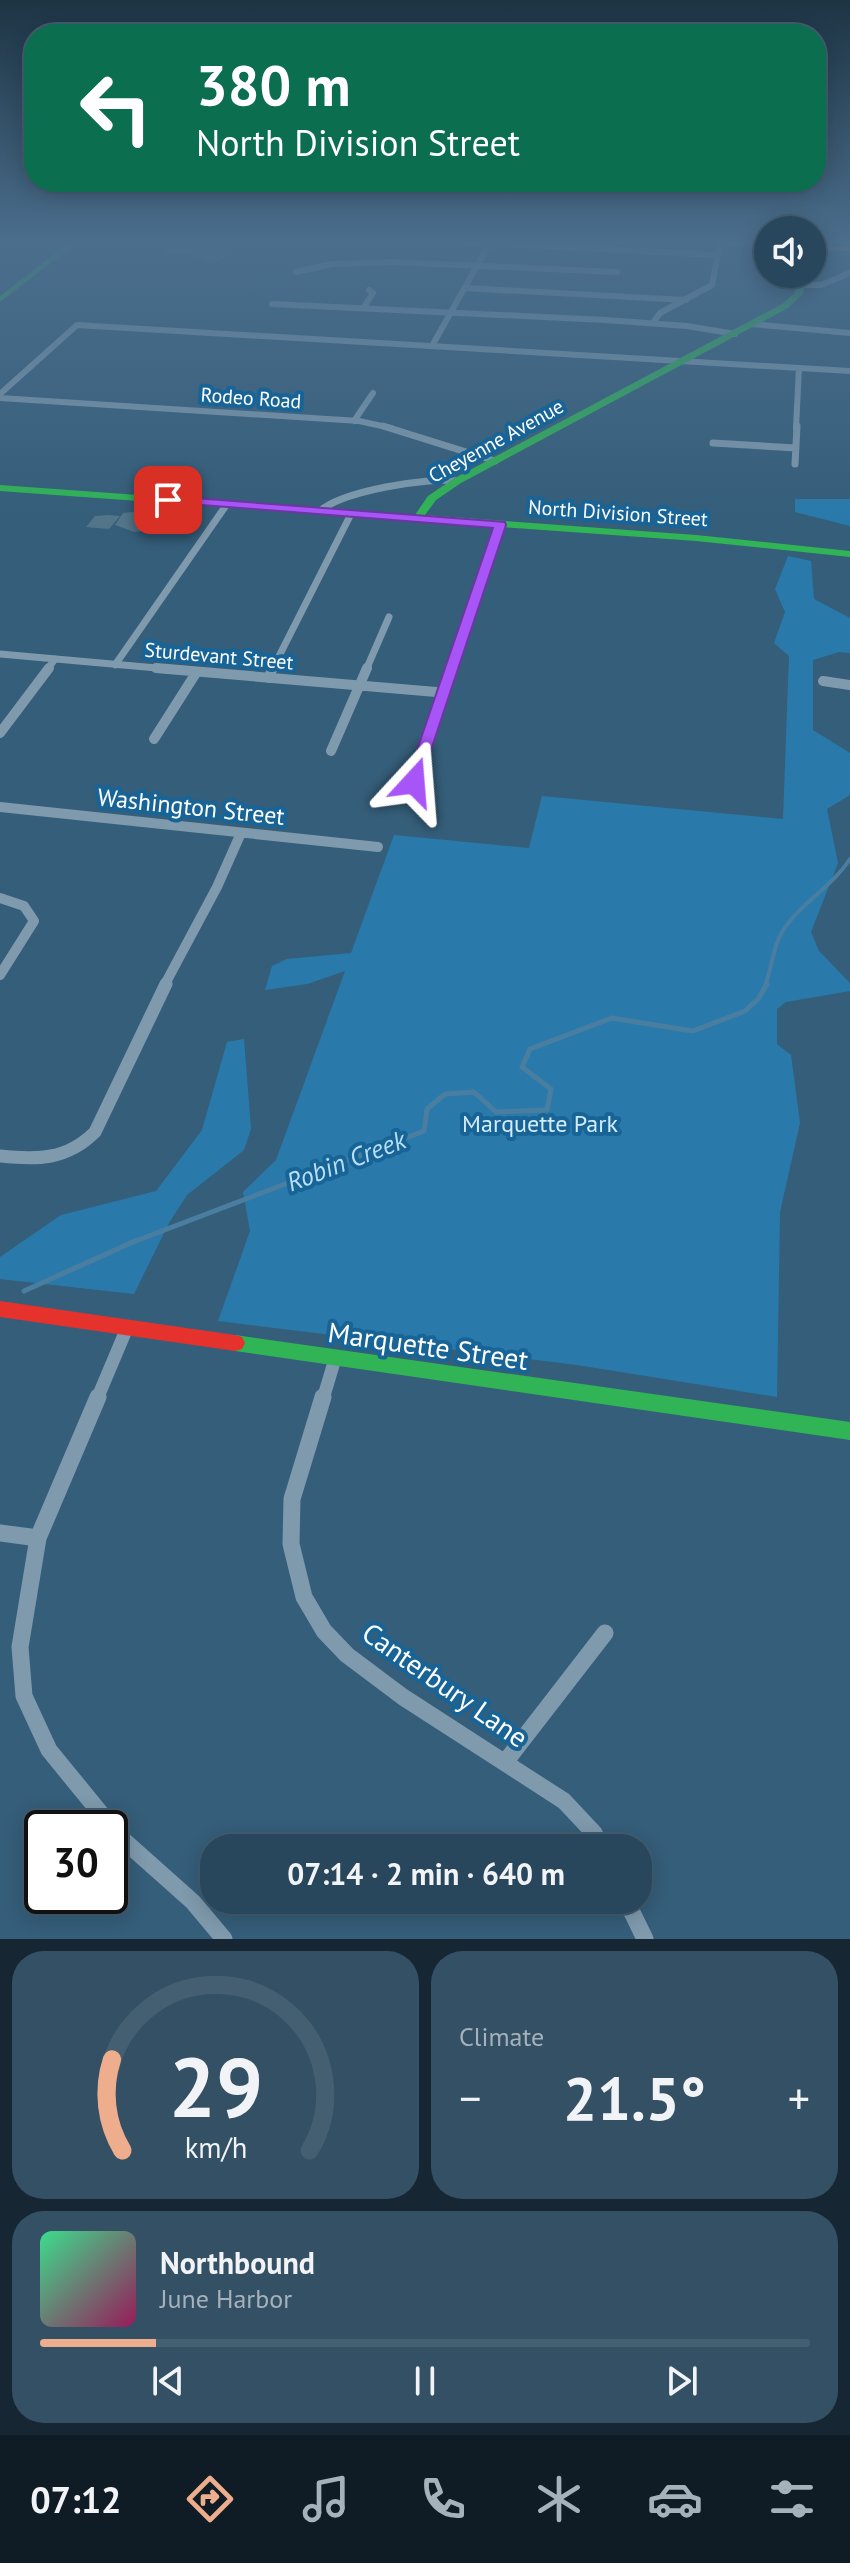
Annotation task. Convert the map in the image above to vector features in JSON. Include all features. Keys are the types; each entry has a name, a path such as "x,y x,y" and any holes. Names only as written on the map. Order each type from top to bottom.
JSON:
{"street":[{"path":"0,396 69,332"},
{"path":"204,332 850,371"},
{"path":"432,346 440,332"},
{"path":"724,332 735,334"},
{"name":"Cheyenne Avenue","path":"418,518 432,498 457,481 735,334"},
{"path":"795,464 799,368"},
{"path":"354,421 373,393"},
{"name":"Rodeo Road","path":"0,396 354,421 388,427 495,461"},
{"path":"713,443 796,448"},
{"path":"320,511 325,505 339,499 424,480 457,481"},
{"name":"North Division Street","path":"0,488 696,538 850,554"},
{"path":"115,665 227,504"},
{"path":"268,678 351,514"},
{"path":"414,782 500,525"},
{"path":"331,751 389,617"},
{"name":"Sturdevant Street","path":"0,654 436,692"},
{"path":"1,729 55,659"},
{"path":"154,739 196,673"},
{"path":"823,681 850,685"},
{"name":"Washington Street","path":"0,807 378,847"},
{"path":"0,1156 50,1159 85,1144 95,1132 241,833"},
{"path":"0,898 24,906 34,921 1,974"},
{"name":"Marquette Street","path":"0,1309 850,1431"},
{"path":"127,1328 38,1538 20,1647 24,1696 49,1750 120,1837 193,1902 224,1939"},
{"name":"Canterbury Lane","path":"335,1359 292,1499 291,1544 304,1597 324,1631 347,1655 403,1697 564,1801 594,1834"},
{"path":"0,1533 38,1538"},
{"path":"506,1761 605,1633"},
{"path":"633,1914 645,1939"}],"green space":[{"path":"795,499 850,499 850,526 795,512"},
{"name":"Marquette Park","path":"788,556 811,561 814,599 850,618 850,653 839,652 813,660 813,730 850,753 850,795 827,809 838,863 811,932 819,951 850,983 850,991 786,1002 777,1009 777,1044 791,1055 800,1123 780,1212 777,1397 577,1365 218,1321 250,1231 243,1192 276,1160 345,971 307,984 265,990 272,966 287,959 351,953 394,835 529,848 542,796 783,819 789,656 774,643 785,612 775,589"},
{"path":"244,1039 251,1129 244,1150 187,1195 169,1223 134,1294 0,1279 0,1257 61,1215 156,1191 202,1130 227,1042"}],"building":[{"path":"152,510 170,517 163,528 134,532 115,525 123,513"},
{"path":"95,516 120,516 109,529 86,527"}],"waterway":[{"name":"Robin Creek","path":"765,986 782,932 850,859"},
{"name":"Robin Creek","path":"24,1291 133,1242 424,1131 427,1109 445,1094 474,1092 496,1112 547,1110 551,1089 522,1067 530,1049 612,1018 693,1031 745,1011 758,999 767,984"}],"traffic: fast":[{"path":"418,518 432,498 457,481 735,332"},
{"path":"0,488 696,538 850,554"},
{"path":"235,1343 850,1431"}],"traffic: jam":[{"path":"0,1309 235,1343"}],"route":[{"path":"168,500 500,525 414,782"}]}
